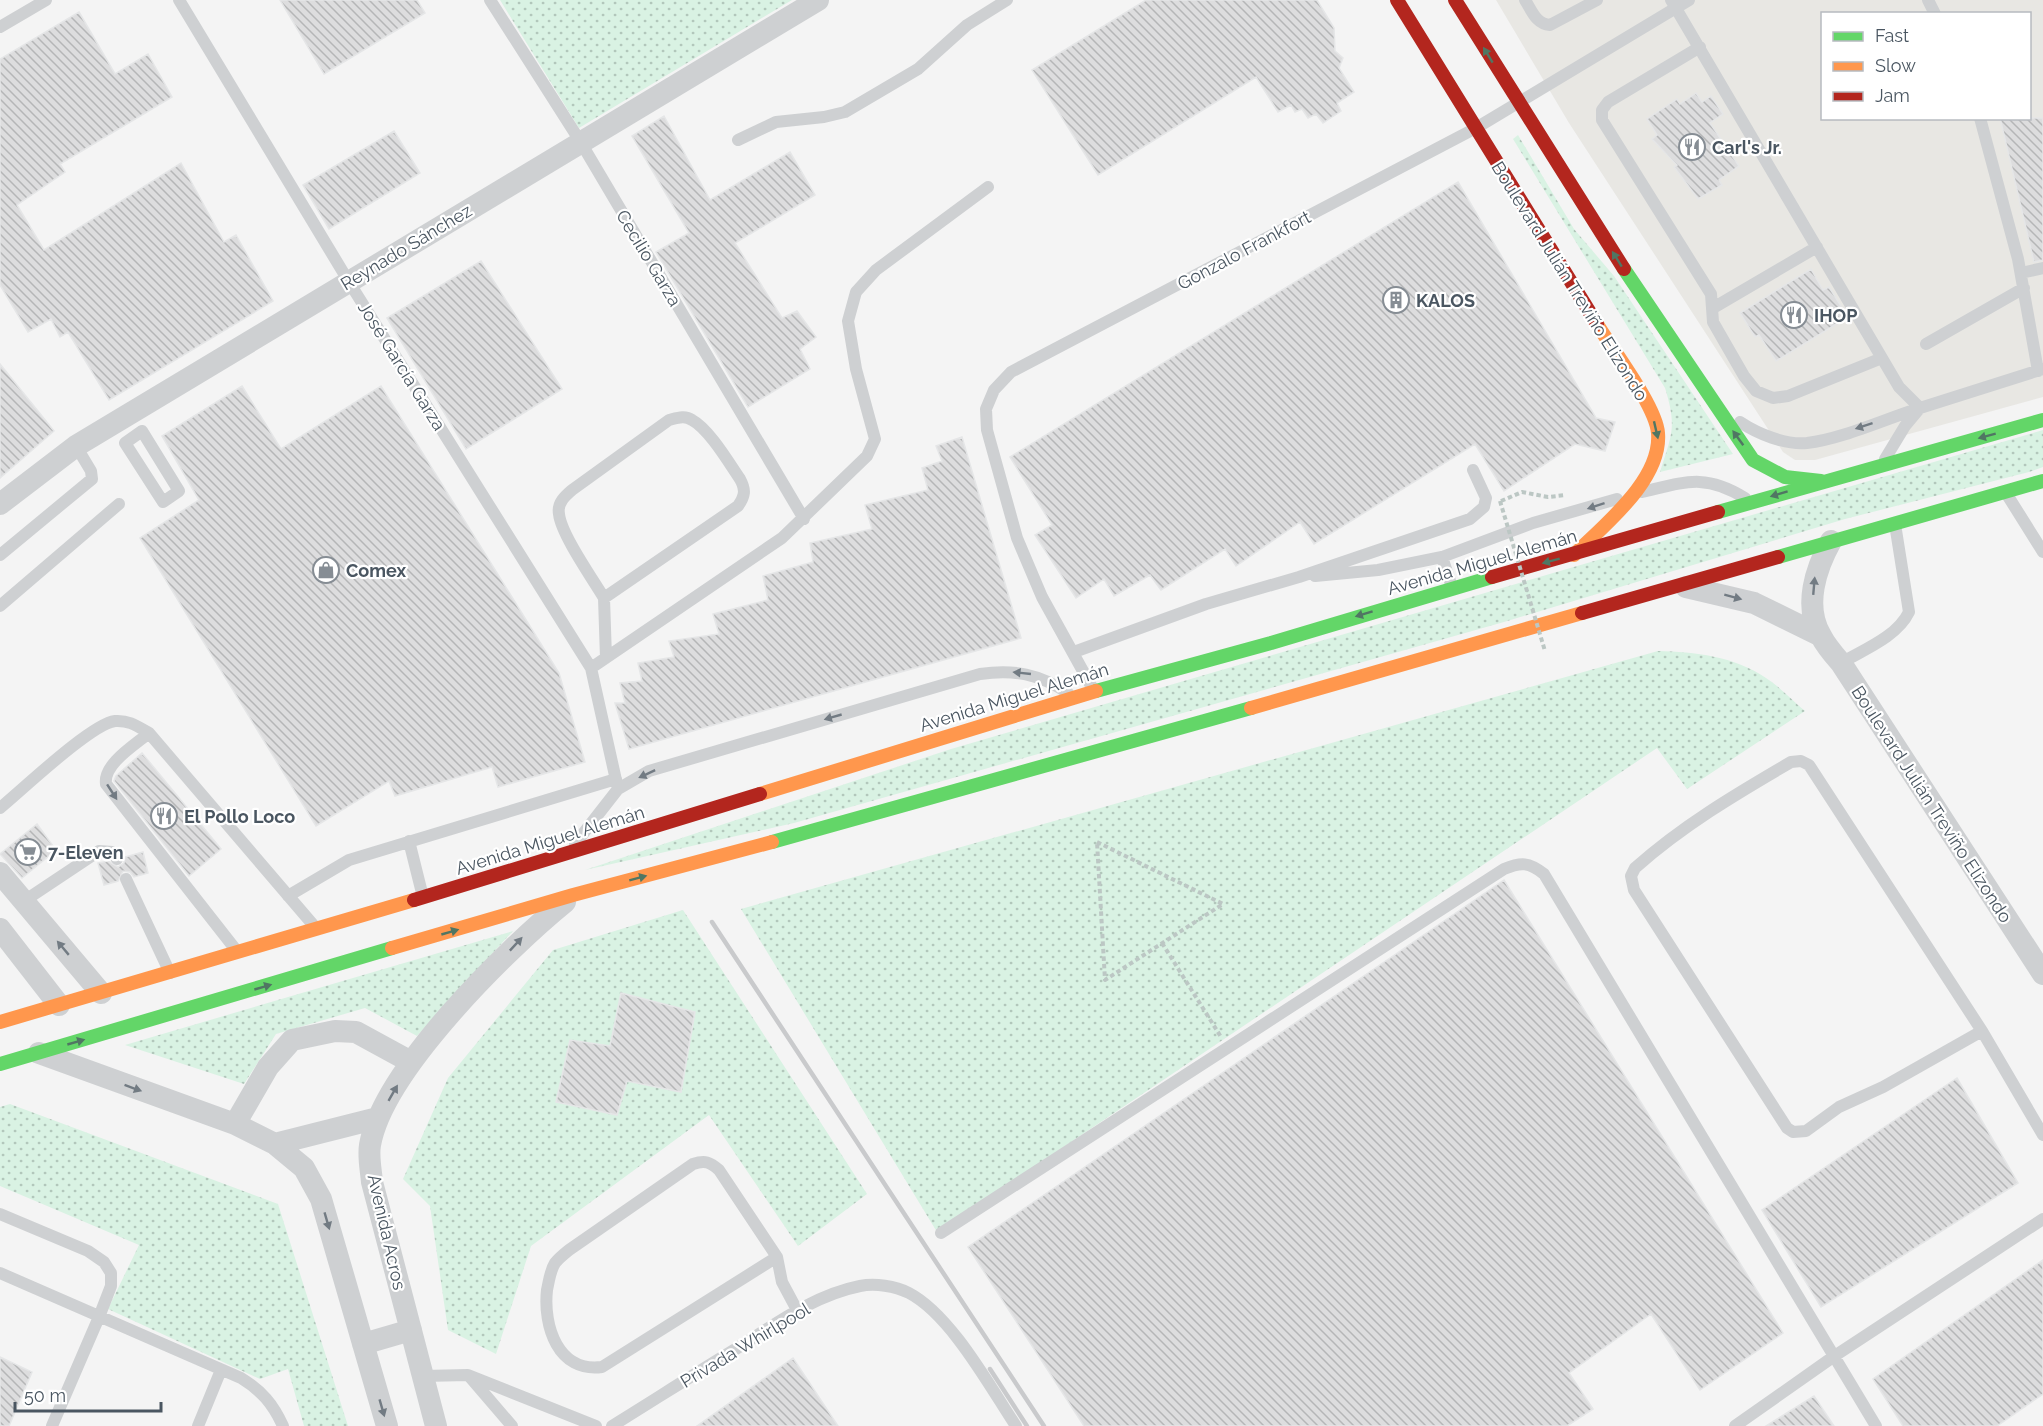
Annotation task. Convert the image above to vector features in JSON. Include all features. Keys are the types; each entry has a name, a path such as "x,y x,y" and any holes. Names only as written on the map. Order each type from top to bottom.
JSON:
{"main road":[{"name":"Boulevard Julián Treviño Elizondo","path":"1397,0 1480,126 1651,412 1658,433 1658,450 1648,476 1574,555"},
{"path":"1408,0 1480,126"},
{"path":"1455,0 1513,108 1753,460 1771,474 1792,479 1821,481"},
{"name":"Avenida Miguel Alemán","path":"2,1020 239,954 1074,697 1271,643 1452,587 1574,555 1821,481 2043,420"},
{"path":"0,1064 573,895 936,798 2043,481"}],"street":[{"name":"Reynado Sánchez","path":"0,504 76,446 129,427 349,282 580,141 818,0"},
{"path":"1819,635 1813,591 1815,575 1831,541"},
{"name":"Boulevard Julián Treviño Elizondo","path":"1676,585 1754,603 1819,635 1841,663 2043,974"},
{"path":"0,873 101,993"},
{"name":"Avenida Acros","path":"436,1426 372,1182 370,1147 378,1118 411,1062 525,934 573,895"},
{"path":"0,929 58,1005"},
{"path":"235,1124 268,1067 292,1040 335,1031 356,1032 411,1062"},
{"path":"39,1053 235,1124 275,1144 303,1168 321,1199 387,1426"},
{"path":"275,1144 378,1118"},
{"path":"363,1344 411,1330"}],"lane":[{"path":"0,27 46,0"},
{"name":"José García Garza","path":"178,0 349,282 591,668 617,784"},
{"name":"Cecilio Garza","path":"490,0 580,141 804,519"},
{"path":"738,140 776,122 824,117 844,112 918,69 966,25 1007,0"},
{"path":"1525,0 1536,20 1550,25 1597,0"},
{"name":"Gonzalo Frankfort","path":"1074,652 1042,597 1017,538 987,430 986,409 994,390 1011,372 1513,108 1674,4 1689,0"},
{"path":"1674,4 1899,387 1920,408"},
{"path":"1700,47 1608,102 1602,110 1602,120 1704,281 1711,294 1713,322 1744,376 1756,391 1773,398 1788,396 1882,358"},
{"path":"1712,403 1751,429 1779,439 1806,443 2040,370 2021,273 1981,120"},
{"path":"591,668 782,538 867,456 875,439 856,369 848,321 856,292 876,270 988,187"},
{"path":"1713,308 1817,247"},
{"path":"2021,273 2043,268"},
{"path":"1926,344 2024,288"},
{"path":"1882,464 1905,426 1920,408"},
{"path":"604,598 738,506 744,498 745,488 740,479 700,426 691,418 681,417 669,420 572,489 562,500 558,512 563,527 604,598 606,658"},
{"path":"129,427 142,431 179,491 163,502 126,443 129,427"},
{"path":"0,555 92,479 92,471 76,446"},
{"path":"1094,692 1074,652 1206,604 1299,578 1479,513 1484,507 1486,498 1473,470"},
{"path":"1299,578 1369,571 1442,557 1533,523 1632,494 1686,482 1709,481 1729,488 1751,502"},
{"path":"2005,492 2043,552"},
{"path":"0,606 119,504"},
{"path":"1841,663 1890,634 1903,623 1909,612 1895,524"},
{"path":"1442,557 1452,587"},
{"path":"288,896 349,860 617,784 649,771 980,675 1002,671 1031,673 1074,697"},
{"path":"0,808 92,732 112,721 130,721 149,733 318,930"},
{"path":"149,733 112,765 105,778 106,784 239,954"},
{"path":"1982,1031 1883,1087 1839,1107 1806,1131 1793,1132 1787,1128 1698,993 1634,890 1630,876 1656,850 1706,813 1791,762 1801,761 1815,772 1982,1031 2043,1135"},
{"path":"569,853 617,784"},
{"path":"410,841 423,898"},
{"path":"24,901 99,851 112,852 117,859"},
{"path":"941,1233 1504,869 1520,863 1533,865 1544,874 1876,1426"},
{"path":"126,879 170,974"},
{"path":"777,1257 602,1367 590,1369 576,1365 565,1356 551,1334 546,1321 549,1278 554,1264 569,1250 693,1164 702,1161 711,1163 719,1170 777,1257 782,1282 797,1310"},
{"path":"0,1214 88,1251 104,1262 111,1273 111,1286 52,1426"},
{"path":"1735,1426 1833,1357 2043,1219"},
{"path":"0,1273 221,1370 260,1390 273,1405 283,1426"},
{"name":"Privada Whirlpool","path":"612,1426 797,1310 862,1285 886,1285 909,1293 930,1309 962,1344 1016,1426"},
{"path":"198,1426 221,1370"},
{"path":"468,1375 512,1426"},
{"path":"423,1376 468,1375 596,1426"}],"path":[{"path":"1545,651 1500,501 1522,492 1548,497 1574,494"},
{"path":"1097,842 1223,904 1162,943 1105,980 1097,842"},
{"path":"1162,943 1228,1048"}],"shaded area":[{"path":"1496,0 2043,0 2043,397 1815,460 1795,460 1783,452 1569,123"}],"green space":[{"path":"500,0 792,0 579,128"},
{"path":"1518,135 1574,229 1614,276 1733,454 1660,472 1672,430 1671,412 1665,388 1513,139"},
{"path":"2043,430 2043,467 2029,472 1845,519 1504,622 794,823 585,870 951,749"},
{"path":"1658,651 1700,654 1741,665 1781,689 1805,711 1687,789 1657,748 937,1232 741,909"},
{"path":"683,910 867,1194 798,1246 709,1115 531,1246 496,1354 448,1330 430,1206 403,1179 448,1078 553,950"},
{"path":"513,931 417,1036 365,1008 276,1034 244,1084 125,1045"},
{"path":"10,1104 278,1204 348,1426 304,1426 288,1369 260,1379 108,1309 139,1245 0,1186 0,1107"}],"building":[{"path":"280,0 417,0 425,13 324,74"},
{"path":"1146,0 1317,0 1334,28 1335,51 1343,58 1339,68 1354,92 1337,103 1341,111 1323,123 1316,114 1308,118 1302,109 1295,112 1291,105 1278,112 1256,77 1098,175 1032,70"},
{"path":"79,12 115,74 148,54 172,97 60,164 65,172 17,205 44,250 181,163 224,242 236,235 273,301 109,400 68,332 60,337 51,319 28,332 0,285 0,59"},
{"name":"Carl's Jr.","path":"1696,93 1702,102 1711,96 1723,114 1710,123 1739,166 1719,180 1722,185 1698,199 1674,167 1677,165 1652,139 1657,135 1647,119 1677,99 1680,104"},
{"path":"664,116 710,200 790,152 815,195 735,243 782,318 797,311 816,337 800,349 810,369 748,407 656,252 689,233 632,136"},
{"path":"2043,118 2043,260 2034,262 2000,120"},
{"path":"394,131 420,173 329,229 303,185"},
{"name":"KALOS","path":"1458,182 1596,418 1615,422 1605,451 1575,444 1504,491 1475,444 1314,544 1300,522 1236,566 1225,549 1161,590 1150,575 1114,596 1104,579 1076,598 1035,535 1052,525 1010,457"},
{"path":"481,261 562,389 466,449 387,318"},
{"name":"IHOP","path":"1811,269 1823,290 1829,287 1848,317 1776,361 1759,335 1755,337 1740,313"},
{"path":"0,364 54,431 0,478"},
{"name":"Comex","path":"242,386 281,449 381,386 559,673 585,762 498,787 492,767 395,796 389,781 316,826 140,538 199,500 162,436"},
{"path":"962,437 1021,638 629,749 615,703 625,703 620,683 642,681 638,663 674,657 669,641 719,634 713,614 768,600 763,576 813,562 810,543 872,529 865,505 928,490 922,468 942,461 936,446"},
{"name":"El Pollo Loco","path":"142,753 221,849 189,876 114,781 116,776"},
{"name":"7-Eleven","path":"37,824 56,850 22,878 0,854"},
{"path":"143,852 148,873 134,877 130,872 123,871 118,881 104,885 98,863 108,861 118,867 124,863 125,857"},
{"path":"1504,880 1783,1333 1700,1390 1651,1314 1569,1373 1593,1409 1567,1426 1084,1426 968,1247"},
{"path":"621,993 695,1012 681,1092 627,1081 617,1115 556,1102 570,1040 610,1046"},
{"path":"1957,1078 2018,1183 1821,1307 1762,1210"},
{"path":"2043,1260 2043,1394 1997,1426 1903,1426 1873,1379"},
{"path":"0,1357 32,1372 9,1426 0,1426"},
{"path":"793,1358 838,1426 697,1426"},
{"path":"1814,1396 1834,1426 1766,1426"}],"railway":[{"path":"712,922 1044,1426"},
{"path":"990,1369 1027,1426"}],"traffic: fast":[{"path":"1624,269 1753,460 1785,477 1821,481"},
{"path":"1718,512 2043,420"},
{"path":"1778,557 2043,481"},
{"path":"1096,691 1271,643 1492,577"},
{"path":"772,842 1251,708"},
{"path":"0,1064 392,948"}],"traffic: slow":[{"path":"1574,555 1629,500 1651,468 1657,451 1658,433 1650,408 1597,324"},
{"path":"1251,708 1582,613"},
{"path":"760,794 1096,691"},
{"path":"392,948 573,895 772,842"},
{"path":"0,1022 414,900"}],"traffic: jam":[{"path":"1397,0 1597,324"},
{"path":"1455,0 1624,269"},
{"path":"1492,577 1718,512"},
{"path":"1582,613 1778,557"},
{"path":"414,900 760,794"}],"place":[{"name":"Carl's Jr.","path":"1692,147"},
{"name":"KALOS","path":"1396,300"},
{"name":"IHOP","path":"1794,315"},
{"name":"Comex","path":"326,570"},
{"name":"El Pollo Loco","path":"164,816"},
{"name":"7-Eleven","path":"28,852"}]}
